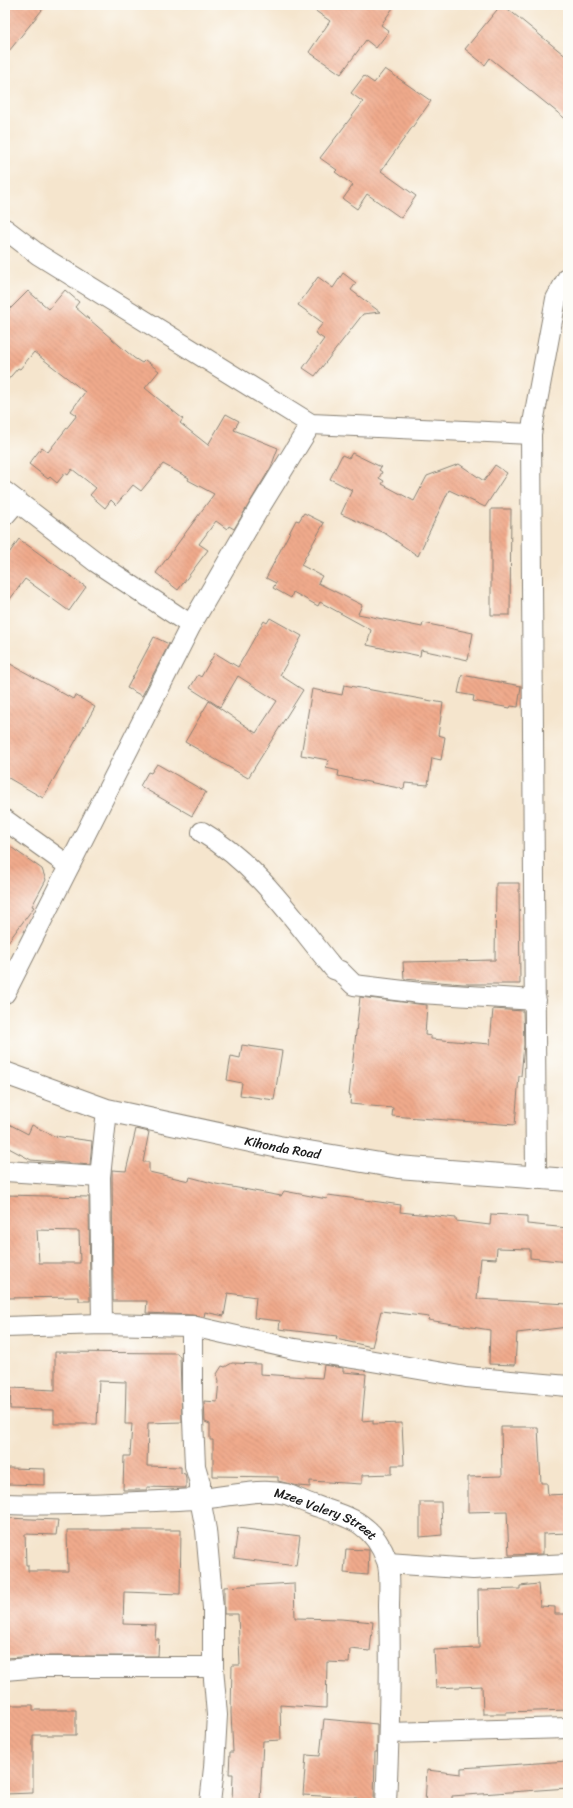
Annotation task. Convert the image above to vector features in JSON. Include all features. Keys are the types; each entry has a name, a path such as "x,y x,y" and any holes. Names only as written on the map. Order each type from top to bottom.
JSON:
{"street":[{"path":"5,229 39,255 311,424 531,434"},
{"path":"536,1179 536,1000 531,434 556,299 568,277"},
{"path":"5,993 191,625 258,510 311,424"},
{"path":"9,503 191,625"},
{"path":"5,820 69,866"},
{"path":"202,832 221,843 237,856 267,885 334,969 340,971 354,985 420,993 536,1000"},
{"name":"Kihonda Road","path":"5,1073 107,1110 279,1147 398,1167 536,1179 568,1180"},
{"path":"102,1324 100,1177 107,1110"},
{"path":"5,1171 100,1177"},
{"path":"5,1327 102,1324 192,1326 294,1349 466,1377 568,1386"},
{"path":"192,1326 193,1435 195,1466 200,1483 200,1499 206,1530 213,1608 213,1667 217,1715 214,1768 210,1803"},
{"name":"Mzee Valery Street","path":"5,1504 101,1504 135,1501 200,1499 256,1492 285,1494 337,1512 355,1521 375,1536 388,1563 390,1633 389,1733 386,1803"},
{"path":"388,1563 473,1569 568,1564"},
{"path":"5,1670 40,1667 213,1667"},
{"path":"389,1733 568,1728"}],"building":[{"path":"5,5 46,5 5,56"},
{"path":"307,5 395,5 381,25 389,31 376,48 366,40 341,74 309,52 330,21"},
{"path":"501,5 503,5 568,58 568,121 490,58 485,65 465,49"},
{"path":"385,69 431,101 381,171 416,196 401,218 367,194 357,209 343,199 353,185 335,172 337,170 320,158 363,102 351,93 364,76 374,83"},
{"path":"343,273 356,283 351,290 380,312 363,314 315,376 303,368 324,339 315,333 323,323 298,305 318,277 333,288"},
{"path":"65,290 79,302 75,307 134,358 142,363 145,360 159,371 145,388 183,419 180,423 208,445 226,414 239,421 234,430 278,448 271,467 234,529 229,526 227,529 216,521 199,544 208,550 178,590 156,573 214,494 163,464 141,491 133,485 116,505 111,500 105,508 90,495 96,488 72,469 68,475 65,473 57,483 50,477 48,479 29,464 42,447 48,452 77,415 71,411 85,392 34,352 20,369 18,368 5,383 5,314 28,291 49,309"},
{"path":"352,453 381,467 379,470 382,472 379,478 384,481 382,484 414,501 427,476 459,464 484,481 495,465 507,473 485,507 449,490 418,556 386,534 341,514 352,490 330,479 342,455 349,458"},
{"path":"491,509 511,509 510,615 491,615"},
{"path":"304,513 324,523 301,565 322,576 318,583 362,605 358,614 422,627 423,623 473,633 468,660 421,650 420,656 367,645 371,630 320,602 318,606 293,592 291,598 273,588 276,583 266,578 296,520 299,521"},
{"path":"19,539 86,587 69,611 25,579 5,606 5,559"},
{"path":"270,618 302,636 280,675 303,690 248,778 185,742 209,701 256,733 277,701 238,676 220,707 190,688 198,675 201,677 215,653 238,667 264,621 267,623"},
{"path":"154,637 169,644 142,696 127,688"},
{"path":"5,661 73,699 75,695 95,707 43,798 5,776"},
{"path":"462,675 521,686 518,707 511,706 510,708 473,701 474,696 458,693"},
{"path":"344,685 443,703 438,735 445,737 441,760 432,758 428,785 405,783 404,789 338,776 339,771 326,768 328,760 301,755 312,689 342,695"},
{"path":"157,764 206,792 192,816 140,786 148,772 151,773"},
{"path":"5,843 42,869 46,880 32,906 34,907 5,946"},
{"path":"496,883 519,883 520,984 463,984 404,979 403,962 495,960"},
{"path":"360,997 427,1005 425,1035 431,1036 431,1039 490,1044 493,1009 523,1011 524,1045 521,1076 519,1076 515,1125 392,1116 393,1108 350,1104 351,1095 349,1095"},
{"path":"242,1045 282,1051 274,1100 240,1095 242,1083 227,1080 231,1056 240,1058"},
{"path":"5,1122 28,1134 32,1125 54,1136 92,1141 90,1165 31,1160 5,1146"},
{"path":"136,1129 149,1132 143,1162 149,1162 149,1172 189,1181 190,1177 216,1184 281,1196 284,1191 327,1199 328,1195 401,1205 400,1212 456,1218 456,1221 490,1225 491,1214 527,1216 527,1224 568,1228 568,1262 530,1258 530,1249 497,1248 496,1259 481,1258 477,1299 568,1304 568,1327 517,1333 515,1365 489,1364 490,1330 428,1320 429,1317 381,1311 372,1347 336,1339 337,1336 279,1329 280,1321 254,1318 256,1297 228,1293 224,1316 205,1312 204,1317 146,1313 147,1301 113,1301 112,1170 126,1171"},
{"path":"5,1195 89,1197 90,1301 79,1301 79,1297 5,1298","holes":["37,1230 79,1231 80,1263 39,1263"]},
{"path":"55,1352 177,1353 180,1357 182,1422 148,1423 147,1466 181,1467 181,1473 185,1474 186,1478 186,1488 147,1487 147,1490 123,1490 124,1456 130,1456 132,1424 125,1424 126,1382 99,1381 97,1424 54,1424 54,1410 10,1409 11,1388 55,1390"},
{"path":"232,1363 260,1364 260,1374 322,1378 324,1365 343,1368 343,1372 366,1374 362,1421 373,1420 373,1424 402,1423 404,1465 392,1465 392,1474 362,1475 362,1484 310,1481 310,1487 298,1486 278,1481 278,1477 213,1476 213,1440 210,1440 210,1424 205,1422 204,1401 217,1402 219,1381 217,1374 222,1366 225,1367"},
{"path":"501,1427 538,1427 541,1483 547,1483 548,1495 568,1494 568,1533 543,1534 543,1554 509,1555 507,1511 468,1512 468,1477 502,1476"},
{"path":"8,1468 45,1469 45,1485 7,1484"},
{"path":"420,1502 441,1502 442,1535 420,1537"},
{"path":"5,1518 58,1520 56,1535 25,1534 26,1565 28,1565 28,1571 68,1571 67,1530 181,1530 180,1594 124,1592 123,1624 156,1625 155,1639 159,1639 158,1656 40,1656 5,1658"},
{"path":"238,1528 300,1536 296,1566 234,1558"},
{"path":"346,1549 369,1550 368,1575 344,1573"},
{"path":"294,1583 295,1618 341,1619 373,1622 370,1651 350,1649 349,1663 327,1662 326,1708 280,1705 281,1740 263,1741 260,1802 232,1803 233,1774 229,1774 230,1752 233,1752 231,1713 232,1665 240,1665 238,1614 224,1614 224,1587"},
{"path":"538,1584 540,1606 555,1607 555,1614 568,1614 568,1710 483,1714 482,1686 436,1688 434,1650 479,1648 478,1590 520,1589 520,1586"},
{"path":"33,1705 33,1710 76,1710 76,1735 33,1735 33,1793 5,1794 5,1706"},
{"path":"324,1719 377,1724 374,1803 358,1803 358,1798 303,1795 306,1755 320,1756"},
{"path":"568,1761 568,1788 452,1796 452,1803 425,1803 427,1770 461,1774 461,1768"}]}
